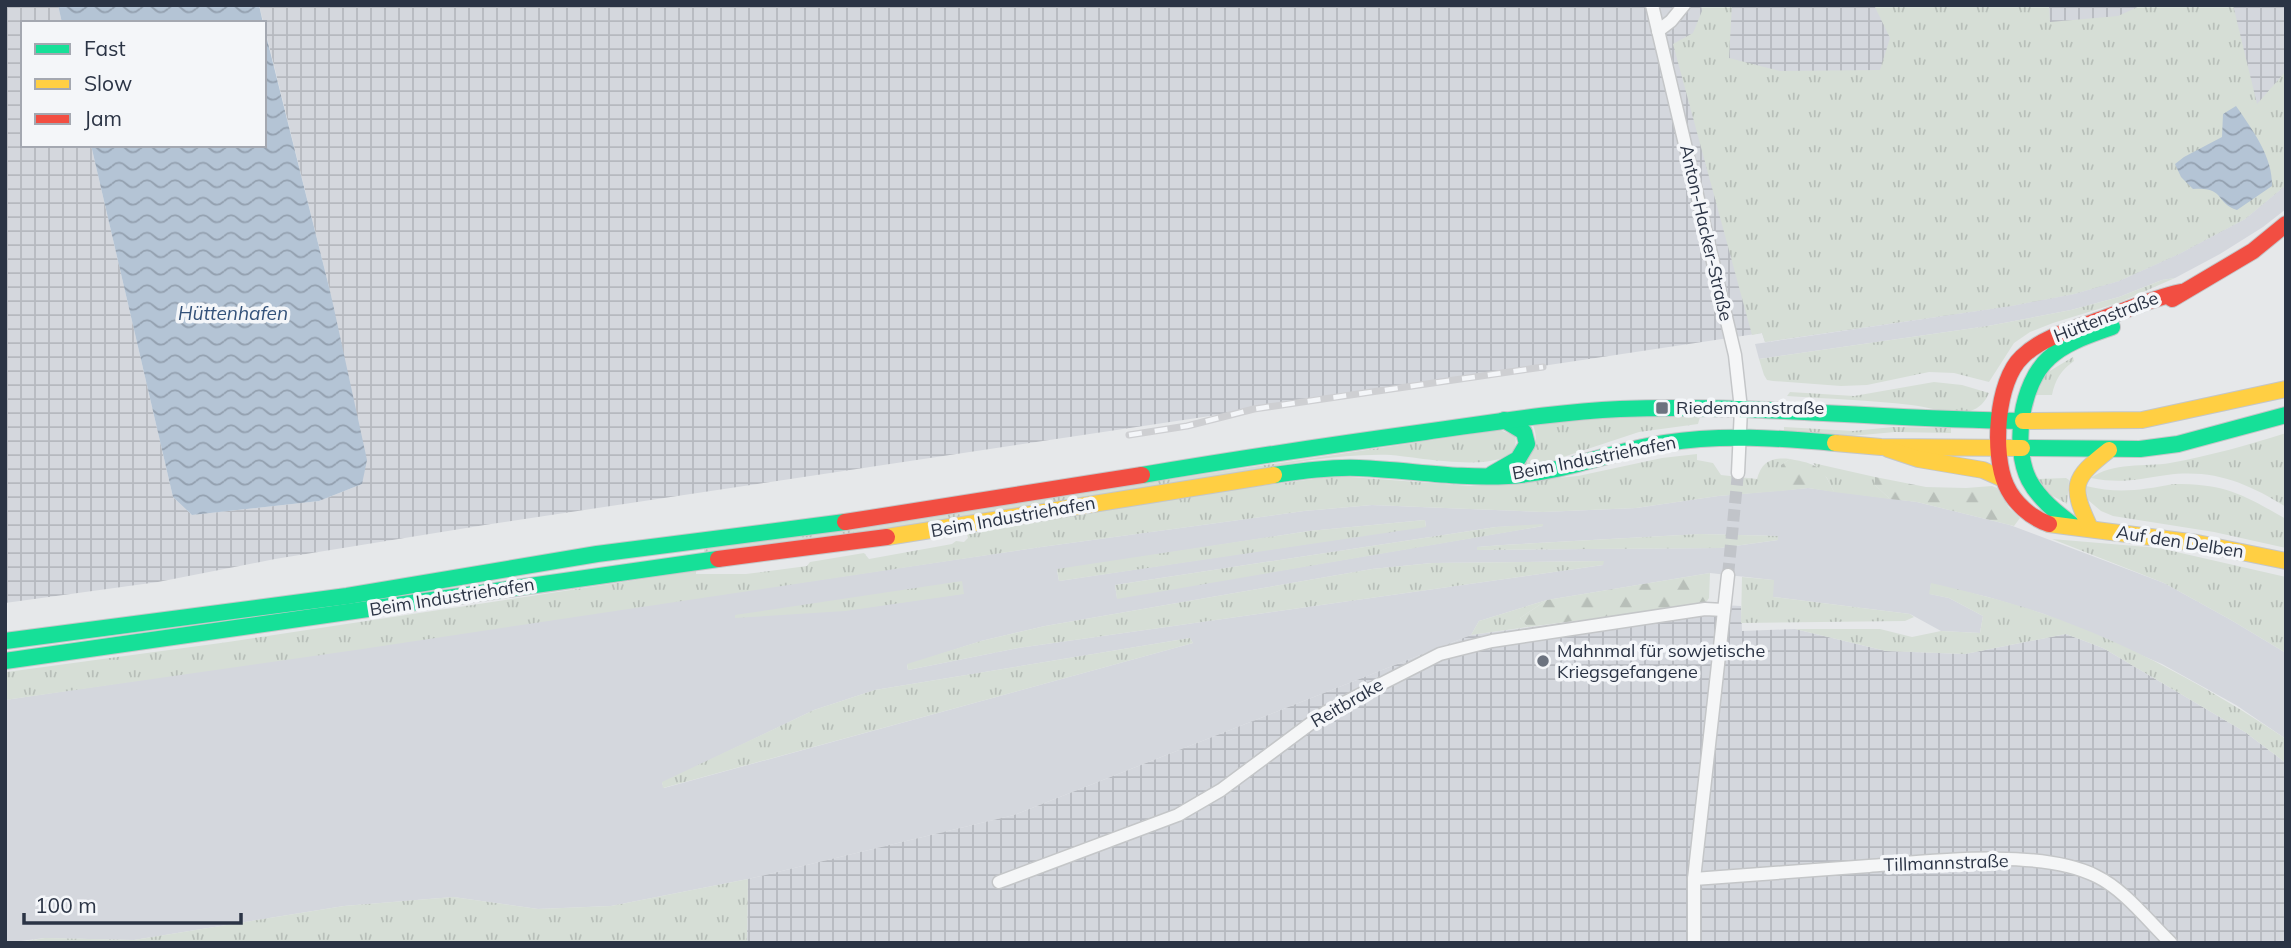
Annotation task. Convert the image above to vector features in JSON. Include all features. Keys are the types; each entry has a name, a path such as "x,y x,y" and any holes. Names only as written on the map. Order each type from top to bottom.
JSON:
{"main road":[{"name":"Hüttenstraße","path":"2022,448 2023,421 2030,383 2054,353 2162,306 2181,292 2210,278 2253,251 2286,224"},
{"name":"Hüttenstraße","path":"1998,448 2000,402 2007,377 2018,360 2036,345 2065,331 2161,296 2181,292"},
{"name":"Beim Industriehafen","path":"5,641 277,606 597,554 912,513 1248,457 1504,419 1619,409 1741,409 1920,420 2142,420 2199,410 2286,389"},
{"name":"Beim Industriehafen","path":"5,661 612,573 897,536 1332,467 1452,477 1522,475 1664,443 1741,438 1776,438 1881,447 2109,450 2178,444 2286,415"},
{"path":"1485,477 1515,462 1525,450 1527,440 1524,432 1504,419"},
{"path":"1881,447 1918,459 1983,470 2001,478"},
{"name":"Auf den Delben","path":"1998,448 2001,478 2016,502 2037,519 2055,526 2082,527 2241,550 2286,562"},
{"path":"2022,448 2023,463 2030,482 2053,510 2082,527"},
{"path":"2082,527 2076,494 2077,478 2109,450"}],"street":[{"name":"Anton-Hacker-Straße","path":"1652,5 1735,355 1741,438"},
{"path":"1658,31 1671,22 1685,5"},
{"path":"1738,473 1741,438"},
{"path":"1694,943 1694,879 1728,575"},
{"name":"Reitbrake","path":"999,882 1178,815 1221,790 1326,712 1440,653 1492,641 1705,609 1724,610"},
{"name":"Tillmannstraße","path":"1694,879 1967,858 2054,863 2076,868 2112,886 2171,943"}],"shaded area":[{"path":"5,5 58,5 62,21 21,21 21,147 91,147 173,497 192,515 319,501 362,484 331,295 266,33 266,21 263,21 259,5 2286,5 2286,185 2245,219 2179,254 2119,281 2074,294 2011,306 1765,342 1762,333 491,524 275,559 158,582 5,603"},
{"path":"2286,185 2286,209 2263,227 2175,278 2162,280 2119,297 2071,310 1988,326 1759,359 1755,344 2011,306 2074,294 2119,281 2179,254 2245,219"},
{"path":"1808,488 1917,502 2010,525 2164,583 2286,653 2286,739 2236,705 2162,664 2044,614 1988,597 1931,584 1930,594 1949,598 1983,616 1980,633 1941,631 1910,614 1773,597 1773,580 1710,573 1547,600 1479,621 1471,635 1014,815 748,879 611,906 538,909 453,897 344,906 134,940 45,938 5,943 5,700 1041,547 1304,511 1372,505 1543,512 1636,508 1718,496","holes":["1425,520 1426,526 1059,581 1057,570 1309,531","1543,525 1117,598 1115,585 1496,527","1700,534 1778,536 1778,540 1720,548 1477,550 1477,547","1603,561 1603,565 1018,648 908,670 907,665 981,641 1045,626 1372,569 1432,563","1190,638 1193,643 664,788 662,783 814,710 875,690"]},
{"path":"1705,604 1741,606 1742,631 1795,629 1886,651 1965,654 2066,634 2103,648 2245,732 2286,763 2286,943 747,943 748,879 1014,815 1471,635"}],"green space":[{"path":"1701,5 1732,5 1729,58 1780,71 1880,70 1890,38 1874,5 2049,5 2050,22 2118,16 2142,5 2233,5 2257,104 2286,71 2286,185 2245,219 2179,254 2119,281 2074,294 2011,306 1765,342 1762,333 1752,335 1673,44 1693,33 1702,11"},
{"path":"2175,278 2118,303 2030,332 2014,343 1989,382 1954,373 1929,372 1867,385 1841,386 1773,381 1767,380 1759,359 1988,326 2071,310"},
{"path":"2073,357 2074,361 2057,380 2052,395 2036,395 2043,375"},
{"path":"1934,382 1962,385 1989,393 1977,408 1963,412 1896,403 1787,396 1790,392 1854,396"},
{"path":"1632,416 1700,417 1698,424 1639,432 1545,463 1524,466 1536,442 1533,425"},
{"path":"1784,427 1853,431 1893,427 1951,428 1951,433 1895,432 1851,436 1784,432"},
{"path":"1500,430 1515,436 1513,449 1503,458 1486,462 1443,461 1391,455 1311,460 967,518 704,552 704,549"},
{"path":"2286,433 2286,507 2258,491 2215,476 2184,474 2121,481 2091,478 2109,469 2185,460"},
{"path":"1697,454 1697,460 1713,463 1721,475 1757,479 1765,464 1778,459 1790,459 1781,465 1781,491 1718,496 1636,508 1543,512 1372,505 1304,511 1041,547 5,700 7,672 228,642 696,571 696,574 746,574 807,566 810,562 864,553 869,559 952,544 956,541 964,542 968,538 967,534 1192,495 1337,476 1471,486 1578,476 1662,458"},
{"path":"1790,459 1807,463 1822,471 1834,492 1808,488 1781,491 1781,465"},
{"path":"1813,463 1875,477 1875,485 1890,499 1834,492 1827,478"},
{"path":"1875,477 1926,487 1992,486 1997,488 2009,508 2020,518 2014,526 1917,502 1890,499 1875,485"},
{"path":"2038,479 2069,480 2067,504 2051,495"},
{"path":"2174,484 2221,488 2286,519 2286,548 2214,532 2113,516 2101,511 2088,500 2086,486 2130,490"},
{"path":"1425,520 1426,527 1059,581 1057,569 1309,531"},
{"path":"1543,524 1117,599 1115,585 1496,527"},
{"path":"1700,534 1778,536 1778,540 1720,548 1477,550 1477,547 1503,545"},
{"path":"2052,539 2159,548 2286,577 2286,653 2164,583"},
{"path":"1604,561 1603,565 1018,648 908,670 907,664 981,641 1045,626 1372,569 1432,563"},
{"path":"1710,573 1709,598 1705,604 1528,627 1520,618 1547,600"},
{"path":"1742,577 1774,580 1773,597 1910,614 1914,617 1905,621 1741,623"},
{"path":"962,581 964,594 845,611 735,618 735,615"},
{"path":"1931,583 2044,614 2138,653 2228,702 2286,739 2286,763 2245,732 2103,648 2066,634 1965,654 1886,651 1795,629 1880,629 1912,637 1941,631 1980,633 1983,616 1949,598 1929,594"},
{"path":"1547,600 1520,618 1528,627 1471,635 1479,621"},
{"path":"1190,638 1193,643 663,788 662,782 814,710 875,690"},
{"path":"748,879 747,943 14,943 45,938 134,940 344,906 453,897 538,909 611,906"}],"water":[{"path":"58,5 259,5 263,21 62,21"},
{"name":"Hüttenhafen","path":"266,35 331,295 367,460 362,484 319,501 192,515 173,497 91,147 266,147"},
{"path":"2236,106 2265,154 2272,186 2237,210 2225,203 2215,192 2193,189 2181,177 2175,164 2222,137 2223,114"}],"tunnel":[{"path":"1728,575 1738,473"}],"railway":[{"path":"1129,435 1187,426 1254,409 1543,367"}],"traffic: fast":[{"path":"2074,526 2043,499 2029,480 2021,450 2022,416 2032,383 2049,358 2071,343 2112,327"},
{"path":"1142,475 1522,418 1596,410 1772,410 2023,421"},
{"path":"2022,448 2140,449 2178,444 2286,415"},
{"path":"1492,474 1518,459 1527,444 1524,432 1504,420"},
{"path":"1274,475 1348,468 1508,476 1548,471 1645,447 1686,440 1750,438 1835,443"},
{"path":"5,641 347,596 597,554 845,522"},
{"path":"5,661 718,559"}],"traffic: slow":[{"path":"2023,421 2142,420 2286,389"},
{"path":"1835,443 1881,447 2022,448"},
{"path":"1888,449 1918,459 1983,470 2001,478"},
{"path":"2090,528 2079,502 2078,484 2088,468 2109,450"},
{"path":"887,537 1274,475"},
{"path":"2049,524 2197,543 2286,561"}],"traffic: jam":[{"path":"2172,299 2253,251 2286,224"},
{"path":"2049,524 2018,504 2009,492 2002,472 1999,418 2013,368 2030,350 2049,339 2181,292"},
{"path":"845,522 1142,475"},
{"path":"718,559 887,537"}],"place":[{"name":"Riedemannstraße","path":"1662,408"},
{"name":"Mahnmal für sowjetische Kriegsgefangene","path":"1543,661"}]}
